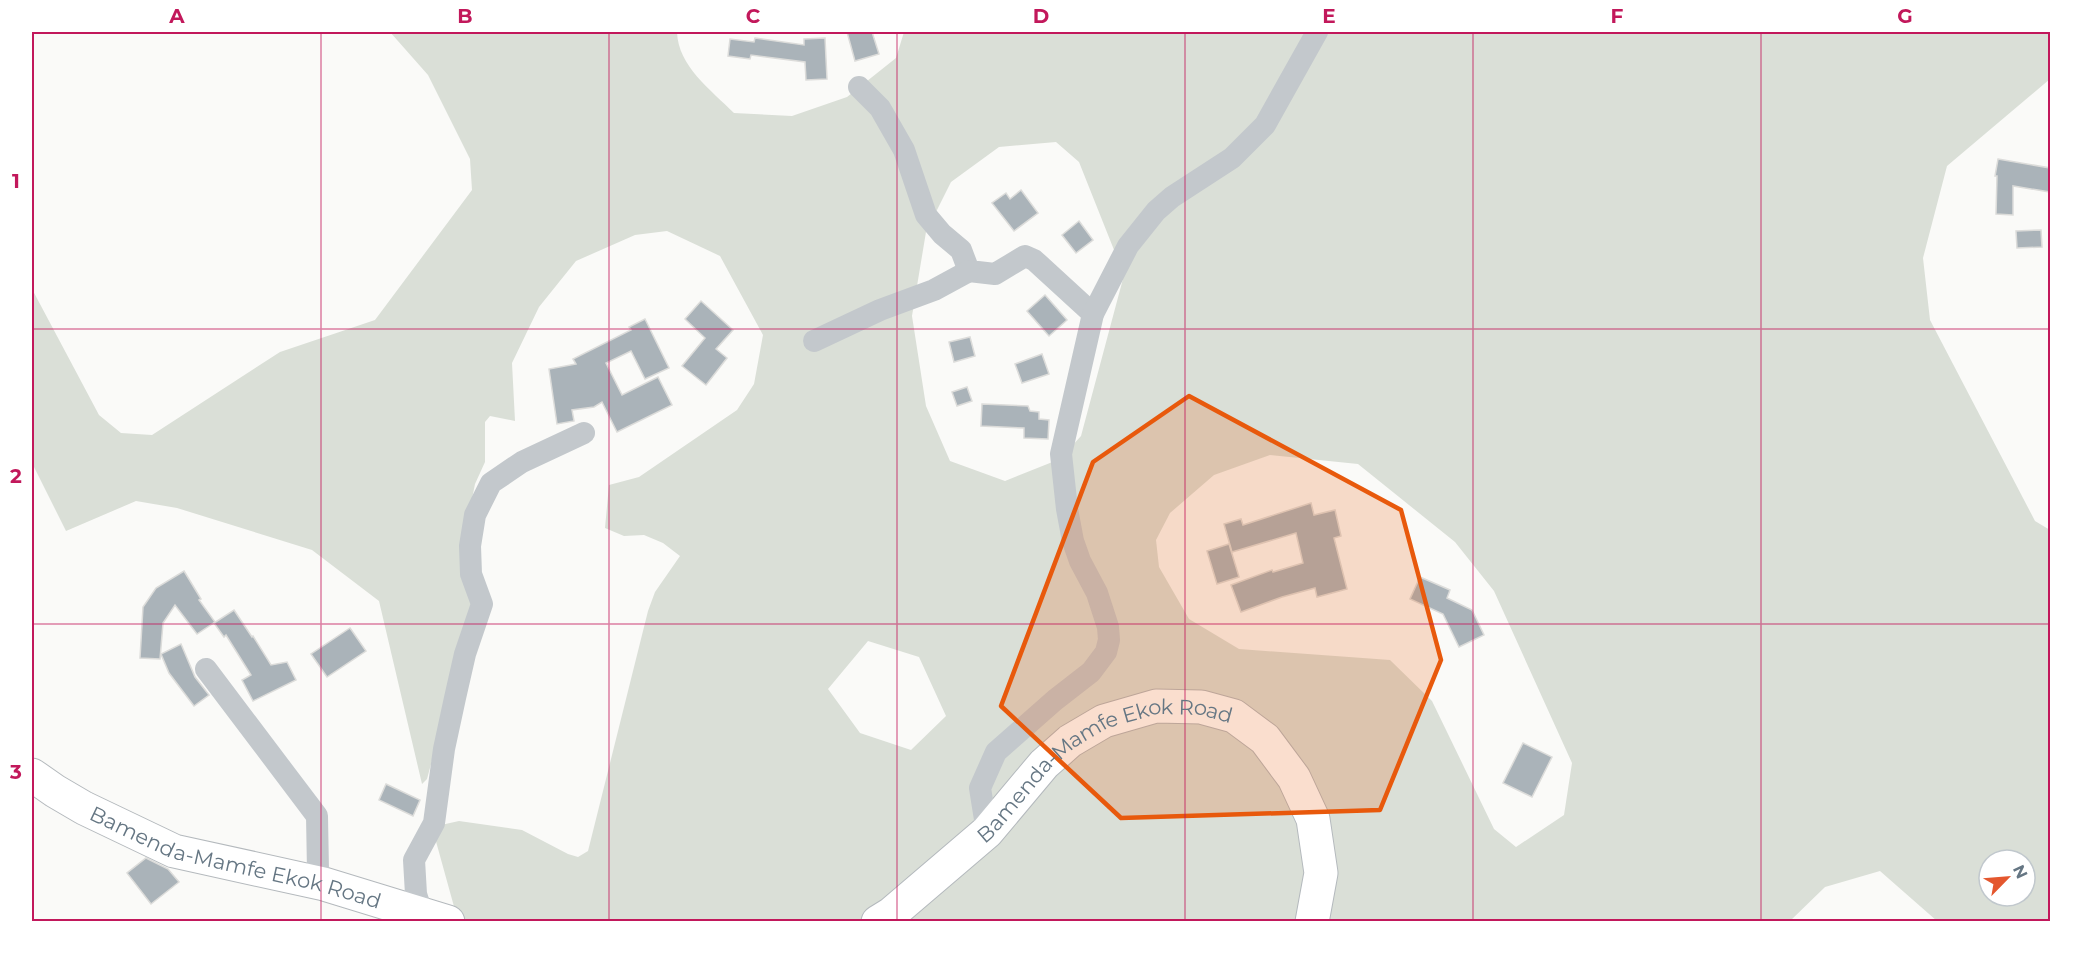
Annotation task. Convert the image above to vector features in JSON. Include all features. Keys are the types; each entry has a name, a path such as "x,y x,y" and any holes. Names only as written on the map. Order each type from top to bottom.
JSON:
{"highway":[{"name":"Bamenda-Mamfe Ekok Road","path":"878,921 891,914 987,832 1044,764 1070,741 1104,721 1156,706 1201,707 1234,716 1265,738 1294,778 1314,819 1321,873 1312,921"},
{"name":"Bamenda-Mamfe Ekok Road","path":"32,775 55,792 84,808 174,850 324,884 435,917"}],"street":[{"path":"987,832 980,788 996,752 1091,672 1106,652 1109,640 1108,627 1097,593 1080,561 1073,541 1061,454 1093,314 1128,246 1156,211 1172,197 1232,158 1265,125 1317,32"},
{"path":"859,87 880,108 904,150 926,214 942,234 961,250 969,271"},
{"path":"814,341 880,310 934,290 969,271 995,274 1025,256 1034,260 1093,314"},
{"path":"435,917 416,894 414,860 434,823 444,749 455,698 465,654 482,604 471,574 470,546 475,515 491,483 522,462 584,433"},
{"path":"206,669 317,816 318,871 324,884"}],"highlighted area":[{"path":"1189,396 1401,510 1441,660 1380,810 1121,818 1001,706 1093,462"}],"shaded area":[{"path":"390,32 677,32 683,56 689,67 734,113 792,116 847,97 896,58 904,32 2050,32 2050,79 1947,166 1923,258 1930,320 2035,521 2050,530 2050,921 1937,921 1880,871 1825,887 1789,922 458,921 432,827 459,821 522,830 568,854 578,857 588,851 648,611 655,592 680,556 663,543 644,535 624,536 605,528 609,485 639,477 737,410 754,384 763,335 720,256 667,231 635,235 576,261 539,307 512,363 515,421 490,416 485,422 485,462 475,484 469,514 475,600 427,779 422,784 379,601 312,550 177,508 136,501 66,531 32,463 32,289 99,415 121,433 152,435 280,352 375,320 472,190 470,159 428,75","holes":["1056,142 1079,162 1124,275 1081,436 1060,459 1005,481 950,461 926,406 912,316 926,232 951,182 999,147","1270,455 1358,464 1455,542 1494,591 1572,763 1564,815 1516,847 1494,829 1432,701 1390,660 1239,649 1189,619 1159,567 1156,540 1170,513 1214,475","868,641 919,657 946,716 911,750 860,733 828,689"]}],"building":[{"path":"847,32 872,32 879,54 855,61"},
{"path":"755,38 804,45 804,39 825,38 827,79 806,80 805,62 751,55 750,59 728,56 730,39 754,42"},
{"path":"1998,159 2050,168 2050,192 2013,186 2013,215 1996,214 1997,176 1995,176"},
{"path":"1021,190 1038,213 1014,231 992,203 1006,193 1010,199"},
{"path":"1079,221 1093,240 1076,253 1062,235"},
{"path":"2041,230 2042,247 2017,248 2016,231"},
{"path":"1045,295 1067,320 1049,336 1027,311"},
{"path":"701,301 733,330 716,349 727,358 706,385 682,366 705,338 685,319"},
{"path":"645,319 669,368 645,379 631,351 606,363 622,395 658,377 672,405 617,432 602,402 594,407 572,410 574,421 557,424 549,369 576,364 573,359 631,330 629,327"},
{"path":"970,337 975,356 954,362 949,342"},
{"path":"1042,354 1049,374 1022,383 1015,364"},
{"path":"967,387 972,401 957,406 952,392"},
{"path":"982,404 1028,406 1030,411 1039,412 1039,419 1049,420 1048,439 1024,438 1024,428 981,426"},
{"path":"1311,503 1314,515 1335,510 1341,536 1334,538 1347,589 1317,597 1315,588 1241,612 1231,585 1272,570 1273,572 1303,563 1296,533 1232,552 1224,524 1241,519 1243,525"},
{"path":"1229,544 1239,577 1217,584 1207,551"},
{"path":"184,571 201,599 199,600 215,622 197,634 175,605 163,623 160,659 140,658 143,607 156,588"},
{"path":"1420,577 1450,590 1447,598 1472,610 1484,635 1459,647 1443,614 1410,599"},
{"path":"234,610 271,665 287,662 296,680 253,701 242,680 251,675 226,635 224,637 214,623"},
{"path":"350,628 366,651 327,677 311,654"},
{"path":"181,644 195,677 209,695 194,706 169,673 161,654"},
{"path":"1523,743 1552,757 1532,797 1503,783"},
{"path":"386,784 420,800 413,816 379,800"},
{"path":"146,858 168,869 179,882 151,904 127,873"}]}
